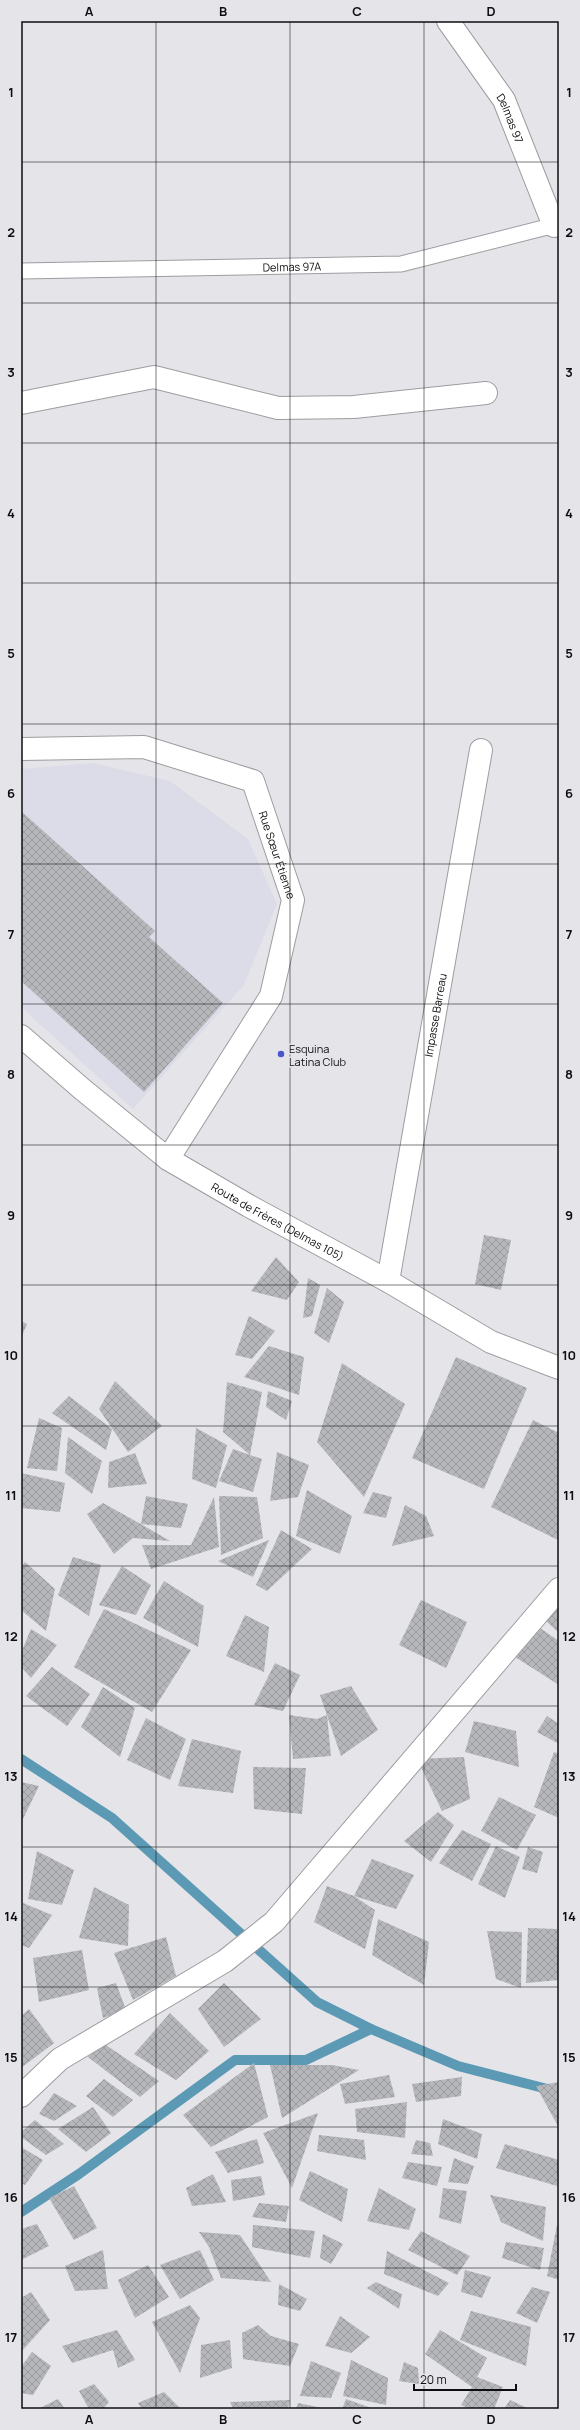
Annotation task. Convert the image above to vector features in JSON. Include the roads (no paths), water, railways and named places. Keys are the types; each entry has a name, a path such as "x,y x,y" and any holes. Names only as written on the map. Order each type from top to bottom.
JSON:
{"street":[{"name":"Delmas 97","path":"448,21 504,100 557,225"},
{"path":"21,403 154,377 278,408 354,407 486,392"},
{"name":"Rue Sœur Étienne","path":"21,749 144,747 253,781 293,900 271,996 168,1159"},
{"name":"Impasse Barreau","path":"388,1281 482,750"},
{"name":"Route de Frères (Delmas 105)","path":"21,1036 82,1089 168,1159 249,1206 388,1281 491,1342 559,1368"},
{"path":"21,2096 60,2059 225,1961 274,1922 559,1589"}],"lane":[{"name":"Delmas 97A","path":"21,271 401,264 557,225"}],"waterway":[{"path":"21,1759 112,1818 317,2002 371,2029 458,2066 559,2092"},
{"path":"21,2212 79,2174 235,2060 306,2060 371,2029"}],"place":[{"name":"Esquina Latina Club","path":"281,1054"}]}
